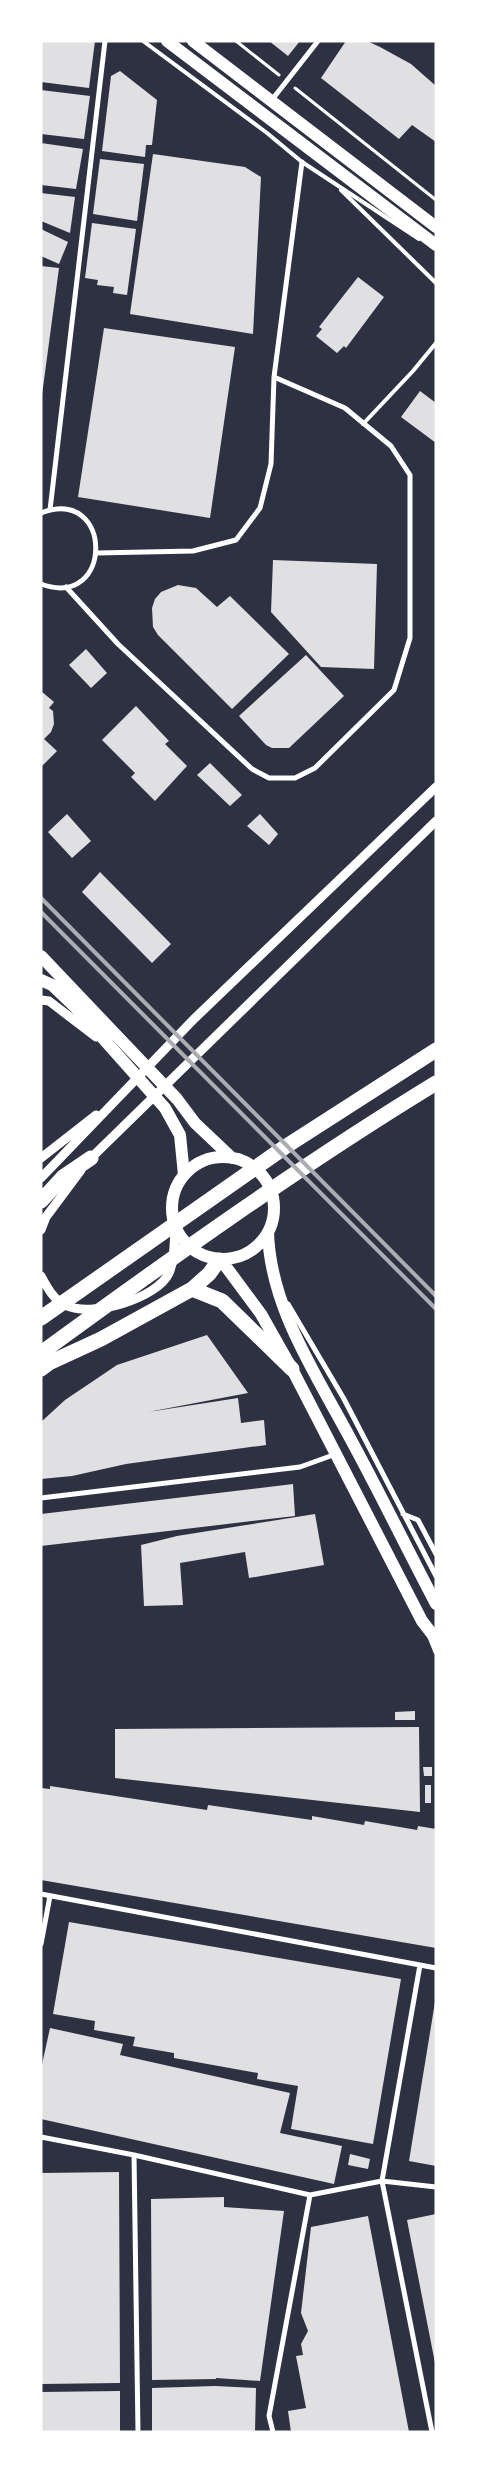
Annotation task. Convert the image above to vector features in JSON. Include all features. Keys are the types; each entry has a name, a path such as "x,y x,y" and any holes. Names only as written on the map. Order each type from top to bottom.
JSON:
{"highway":[{"path":"41,1318 285,1147 436,1050"},
{"path":"41,1354 181,1251 302,1169 436,1083"},
{"path":"41,1201 63,1177 91,1158"},
{"path":"41,1369 49,1362 101,1339 192,1289 209,1274 220,1260"},
{"path":"192,1289 222,1301 292,1369"}],"main road":[{"path":"166,41 436,245"},
{"path":"192,41 436,227"},
{"path":"41,956 177,1099 195,1123 232,1158"},
{"path":"41,980 52,985 75,1006 165,1108 180,1135 184,1175"},
{"path":"214,1158 232,1158 246,1162 260,1173 270,1188 274,1215 262,1242 248,1253 220,1260 198,1253 184,1242 175,1227 172,1209 175,1190 184,1175 199,1163 214,1158"},
{"path":"268,1232 269,1255 276,1284 297,1341 436,1604"},
{"path":"220,1260 261,1314 292,1369 422,1621 436,1639"}],"street":[{"path":"50,510 105,41"},
{"path":"271,101 318,41"},
{"path":"97,553 194,551 236,540 260,508 271,464 274,377 302,162"},
{"path":"66,587 118,644 252,769 269,778 296,778 315,768 394,690 410,638 410,475 391,446 345,408 274,377"},
{"path":"41,513 63,509 75,512 85,519 97,540 97,553 94,565 78,583 54,588 41,584"},
{"path":"41,1178 194,1020 423,797 436,782"},
{"path":"423,797 436,787"},
{"path":"41,1230 46,1217 91,1158 436,821"},
{"path":"41,1000 49,1001 66,1013 116,1053"},
{"path":"41,1158 114,1101"},
{"path":"41,1276 48,1290 65,1305 89,1311 115,1307 150,1292 169,1274 175,1227"},
{"path":"276,1284 344,1399 436,1576"},
{"path":"41,1498 300,1467 336,1454"},
{"path":"403,1514 418,1520 436,1554"},
{"path":"422,1621 436,1652"},
{"path":"41,1894 436,1968"},
{"path":"41,1944 50,1896"},
{"path":"420,1965 382,2181 432,2432"},
{"path":"41,2137 134,2155 310,2195 382,2181 436,2187"},
{"path":"134,2155 138,2432"},
{"path":"273,2432 270,2416 310,2195"}],"lane":[{"path":"142,41 267,133 302,162 436,251"},
{"path":"334,184 436,283"},
{"path":"363,424 413,371 436,343"}],"path":[{"path":"236,41 436,200"}],"building":[{"path":"41,41 95,41 89,88 41,82"},
{"path":"269,41 300,41 288,56"},
{"path":"346,41 367,41 380,47 411,64 436,86 436,142 412,125 399,139 321,78"},
{"path":"120,71 157,100 152,145 146,145 145,157 102,151 111,76"},
{"path":"41,90 90,96 84,139 41,134"},
{"path":"41,143 83,149 76,189 41,185"},
{"path":"153,154 245,167 261,177 253,334 130,314"},
{"path":"100,159 144,164 137,221 93,214"},
{"path":"41,193 75,197 70,233 41,221"},
{"path":"92,223 136,229 127,295 113,293 114,287 97,285 98,280 85,278"},
{"path":"41,229 68,242 59,264 41,256"},
{"path":"41,266 59,268 42,395 41,395"},
{"path":"358,277 384,297 346,348 344,346 337,353 316,336 322,329 319,327"},
{"path":"104,328 235,347 210,518 78,497"},
{"path":"420,391 436,403 436,443 401,417"},
{"path":"273,560 377,564 374,669 321,667 271,612"},
{"path":"178,585 196,588 217,607 230,596 289,654 232,709 158,635 153,627 152,608 155,599 161,592"},
{"path":"86,649 107,673 91,688 69,665"},
{"path":"306,655 344,696 289,748 272,748 266,745 239,716"},
{"path":"41,691 54,702 49,708 53,711 54,724 51,732 44,739 57,751 41,767"},
{"path":"136,706 169,741 165,744 187,766 155,801 131,777 135,773 102,740"},
{"path":"210,763 242,795 230,806 197,775"},
{"path":"67,814 91,841 72,858 48,832"},
{"path":"260,814 278,834 269,845 247,826"},
{"path":"100,872 171,944 152,963 82,892"},
{"path":"207,1335 248,1393 148,1412 238,1398 241,1423 264,1420 266,1445 126,1464 72,1476 41,1479 41,1422 65,1400 117,1365"},
{"path":"293,1484 295,1516 41,1546 41,1514"},
{"path":"315,1514 324,1565 249,1578 245,1552 180,1563 183,1605 144,1606 141,1545 177,1536"},
{"path":"415,1711 415,1720 395,1720 395,1712"},
{"path":"419,1727 420,1812 115,1778 115,1729"},
{"path":"423,1767 432,1767 432,1776 424,1776"},
{"path":"425,1785 431,1785 431,1803 425,1803"},
{"path":"50,1786 207,1810 208,1805 312,1820 312,1816 364,1825 365,1821 417,1830 418,1826 436,1829 436,1948 41,1880 41,1788 50,1789"},
{"path":"69,1922 401,1979 373,2144 291,2129 298,2086 257,2079 258,2073 174,2058 174,2053 133,2046 135,2037 94,2030 95,2021 53,2014"},
{"path":"436,2003 436,2166 409,2161"},
{"path":"50,2028 123,2044 120,2055 290,2093 280,2133 342,2146 334,2184 41,2119 41,2069"},
{"path":"350,2154 370,2159 368,2169 348,2165"},
{"path":"119,2172 120,2383 41,2384 41,2173"},
{"path":"224,2197 224,2207 284,2211 260,2381 216,2378 152,2380 151,2199"},
{"path":"436,2214 436,2363 435,2363 407,2220"},
{"path":"368,2216 409,2432 291,2432 288,2411 306,2408 296,2356 303,2355 301,2344 308,2331 301,2313 311,2227"},
{"path":"215,2386 256,2388 255,2432 152,2432 152,2388"},
{"path":"120,2391 120,2432 41,2432 41,2392"}],"railway":[{"path":"41,898 436,1296"},
{"path":"41,912 436,1309"}]}
